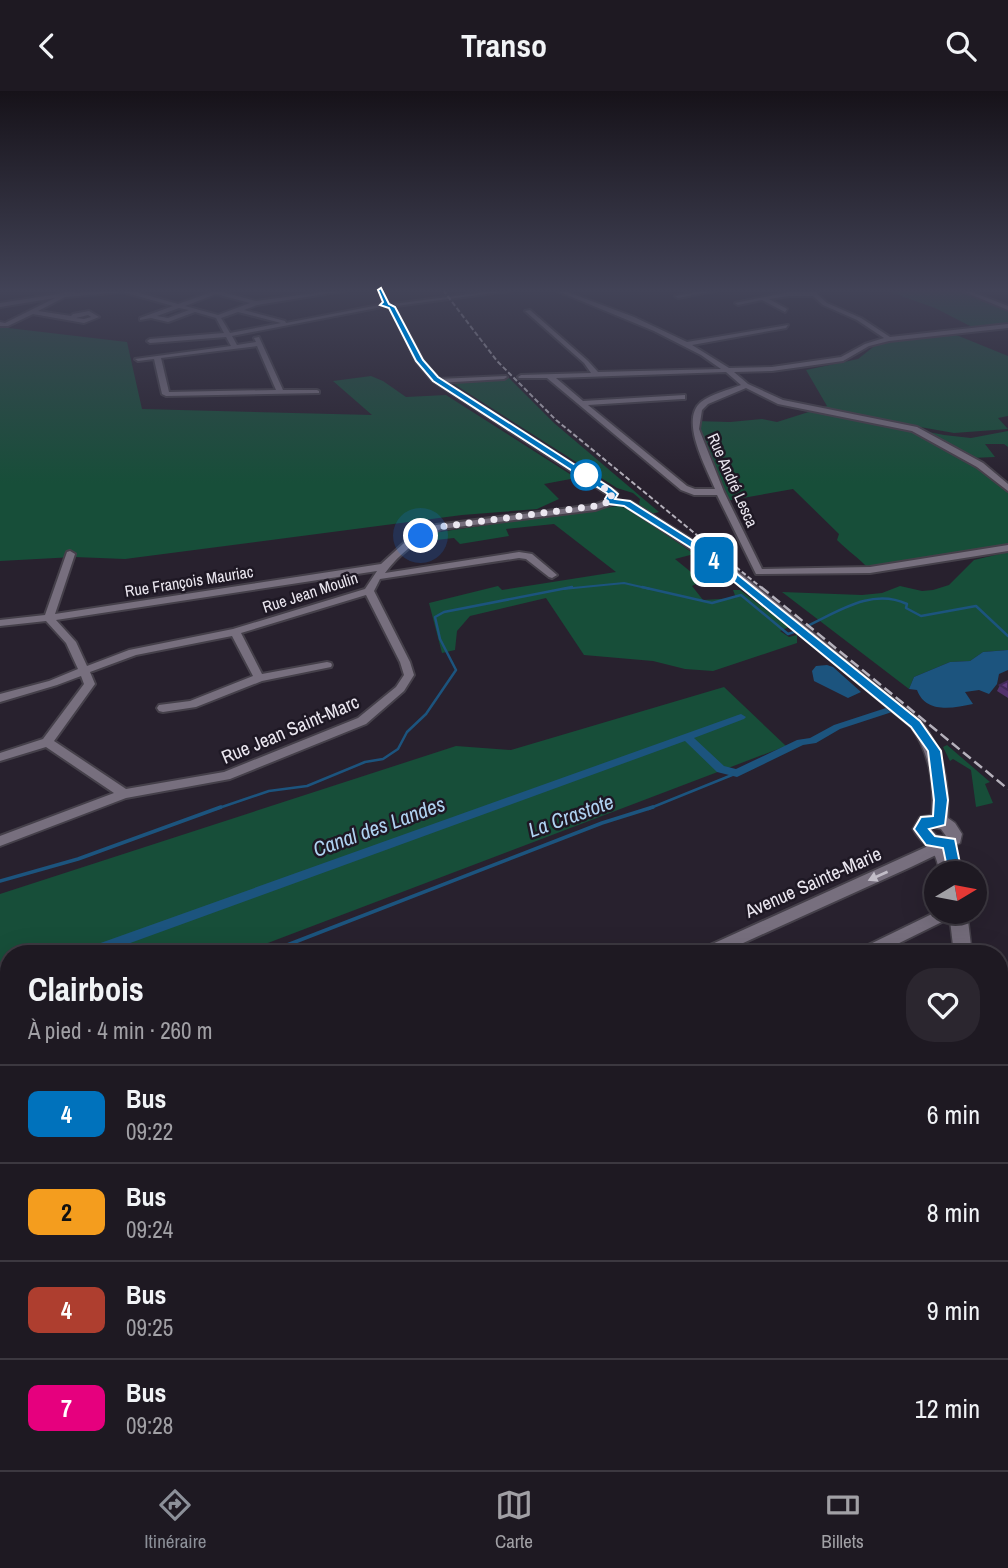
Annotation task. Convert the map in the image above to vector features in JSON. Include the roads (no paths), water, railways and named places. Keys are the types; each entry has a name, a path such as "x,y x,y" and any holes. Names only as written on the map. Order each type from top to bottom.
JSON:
{"main road":[{"path":"416,354 438,381 612,498 629,495 632,499 626,503 702,551 916,724 934,751 940,788 940,821 926,821 921,829 926,837 942,843 949,861"},
{"path":"942,843 946,861"},
{"path":"950,924 953,945"},
{"path":"959,924 962,945"}],"street":[{"path":"138,359 178,354"},
{"path":"263,354 279,392"},
{"path":"577,354 594,373"},
{"path":"704,354 729,369 746,385 781,402 914,429 980,465 1008,488"},
{"path":"522,377 772,369 843,359 851,354"},
{"path":"157,357 166,394 317,392"},
{"path":"549,376 684,488 694,492 720,492"},
{"path":"438,381 504,377"},
{"name":"Rue André Lesca","path":"746,385 705,402 698,409 695,429 720,492 755,566 761,573 870,571 1008,548"},
{"path":"582,403 682,397"},
{"name":"Rue Jean Moulin","path":"0,698 53,683 133,652 235,632 369,591 382,567 400,550 439,527 595,506 612,498"},
{"path":"0,757 47,742 90,684 71,642 49,618 70,554"},
{"path":"376,577 519,555 529,556 552,575"},
{"name":"Rue François Mauriac","path":"0,623 49,618 382,567"},
{"name":"Rue Jean Saint-Marc","path":"0,841 124,794 226,776 362,721 400,689 409,675 405,661 369,591"},
{"path":"235,632 259,678"},
{"path":"163,708 192,704 259,678 327,665"},
{"path":"47,742 124,794"},
{"name":"Avenue Sainte-Marie","path":"724,945 906,863 942,843"},
{"path":"881,945 924,924"}],"water":[{"path":"1008,650 1008,670 999,674 997,684 989,694 979,690 965,692 973,704 949,708 933,706 921,698 917,690 909,689 914,677 950,662 970,661 983,652"},
{"path":"816,666 833,667 861,692 848,698 814,681 812,671"}],"waterway":[{"path":"563,589 624,583 650,589"},
{"path":"216,809 269,791 307,786 365,762 383,759 398,749 407,732 426,714 456,670 440,639 435,617 444,612 572,587"},
{"path":"642,587 712,603 741,595 788,634 797,631"},
{"path":"803,628 841,609 880,598 907,604 906,608 921,616 976,606 1008,636"},
{"name":"La Crastote","path":"687,737 721,769 737,773 801,742 812,741 837,727 889,710"},
{"name":"Canal des Landes","path":"110,945 741,717"},
{"name":"La Crastote","path":"653,807 737,773"},
{"path":"0,881 78,859 221,807"},
{"name":"La Crastote","path":"287,945 602,823 653,807"},
{"name":"La Crastote","path":"648,809 653,807"}],"railway":[{"path":"492,354 556,420 763,589"},
{"path":"761,587 1008,789"}]}
